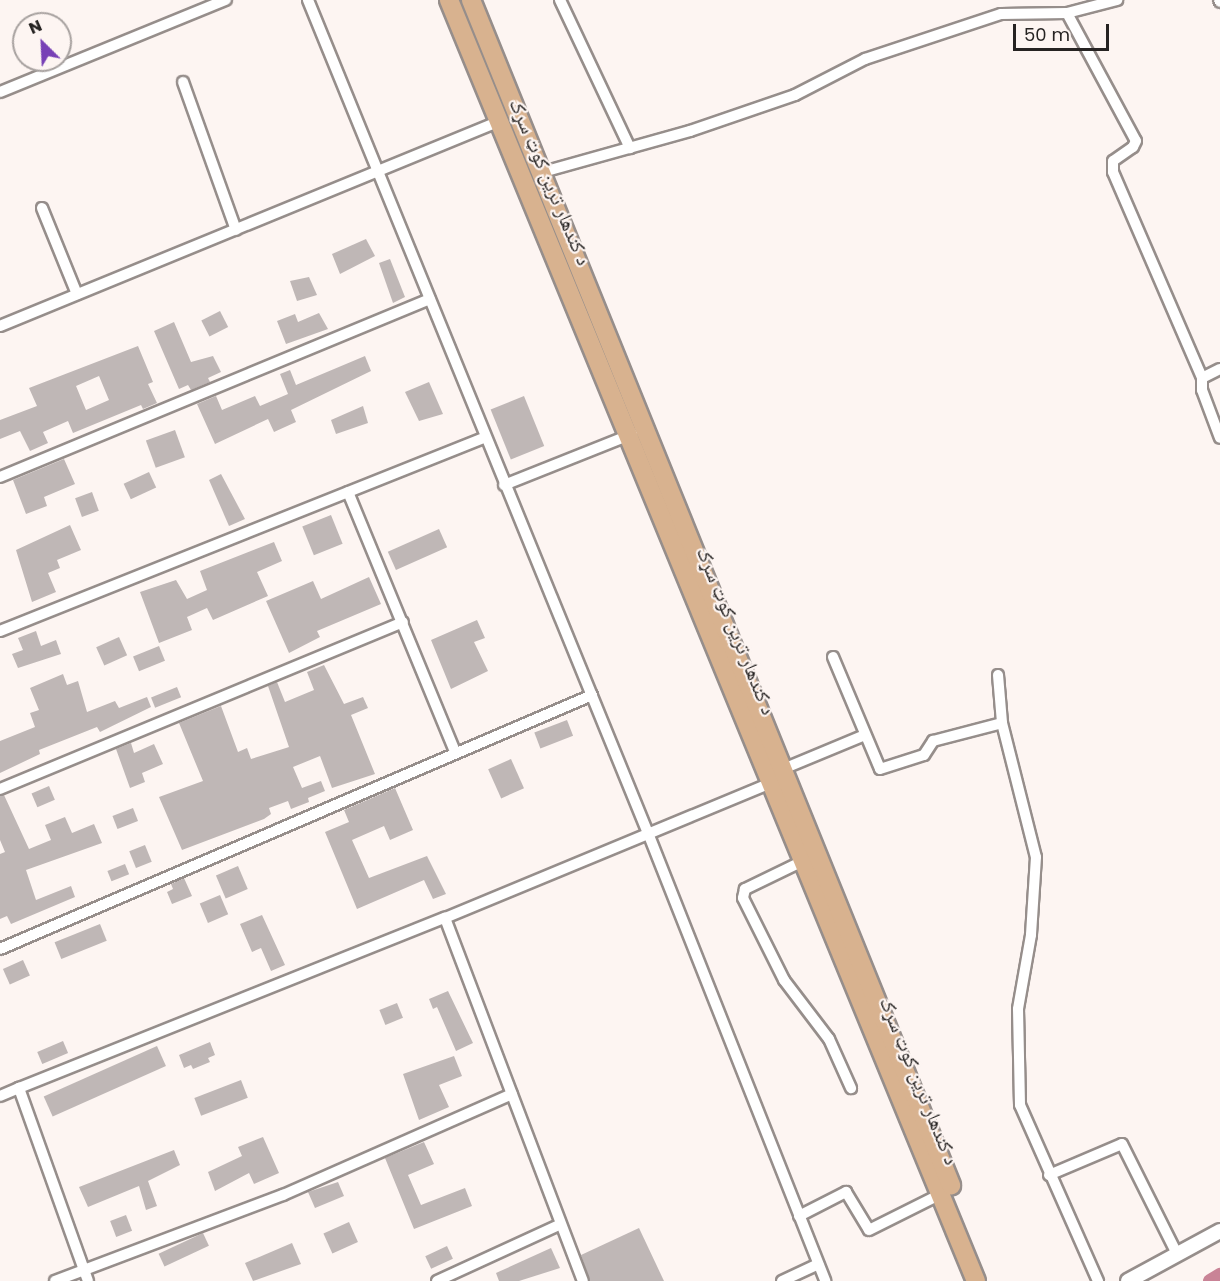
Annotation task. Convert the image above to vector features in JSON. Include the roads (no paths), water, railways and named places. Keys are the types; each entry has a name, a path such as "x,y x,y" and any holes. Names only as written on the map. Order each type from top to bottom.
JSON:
{"main road":[{"name":"د کندهار ترين کوټ سړک","path":"449,0 637,432 989,1281"},
{"name":"د کندهار ترين کوټ سړک","path":"471,0 543,172 637,432"},
{"name":"د کندهار ترين کوټ سړک","path":"778,775 805,860 976,1281"}],"street":[{"path":"0,92 226,0"},
{"path":"308,0 504,485 648,833 825,1281"},
{"path":"560,0 630,148"},
{"path":"543,172 630,148 795,95 829,81 864,59 1001,14 1067,13 1118,0"},
{"path":"1067,13 1136,141 1113,161 1113,172 1202,378 1202,390 1220,438"},
{"path":"183,82 236,230"},
{"path":"0,326 500,121"},
{"path":"42,208 77,294"},
{"path":"0,477 430,299"},
{"path":"1202,378 1220,369"},
{"path":"504,485 637,432"},
{"path":"0,631 486,437"},
{"path":"348,492 456,751"},
{"path":"0,789 403,622"},
{"path":"833,657 878,766 885,768 924,755 933,741 1002,723"},
{"path":"998,675 1002,723 1036,857 1031,935 1018,1009 1020,1105 1049,1175 1098,1281"},
{"path":"0,949 456,751 592,695"},
{"path":"0,1096 445,918 648,833 865,735"},
{"path":"805,860 745,889 743,898 784,980 829,1039 851,1088"},
{"path":"445,918 583,1281"},
{"path":"19,1088 88,1281"},
{"path":"55,1281 283,1195 512,1094"},
{"path":"1049,1175 1122,1144 1177,1254"},
{"path":"799,1216 846,1192 869,1230 941,1194"},
{"path":"437,1281 561,1224"},
{"path":"1128,1281 1220,1231"},
{"path":"782,1281 818,1264"}],"waterway":[{"path":"1210,1281 1220,1275"}]}
